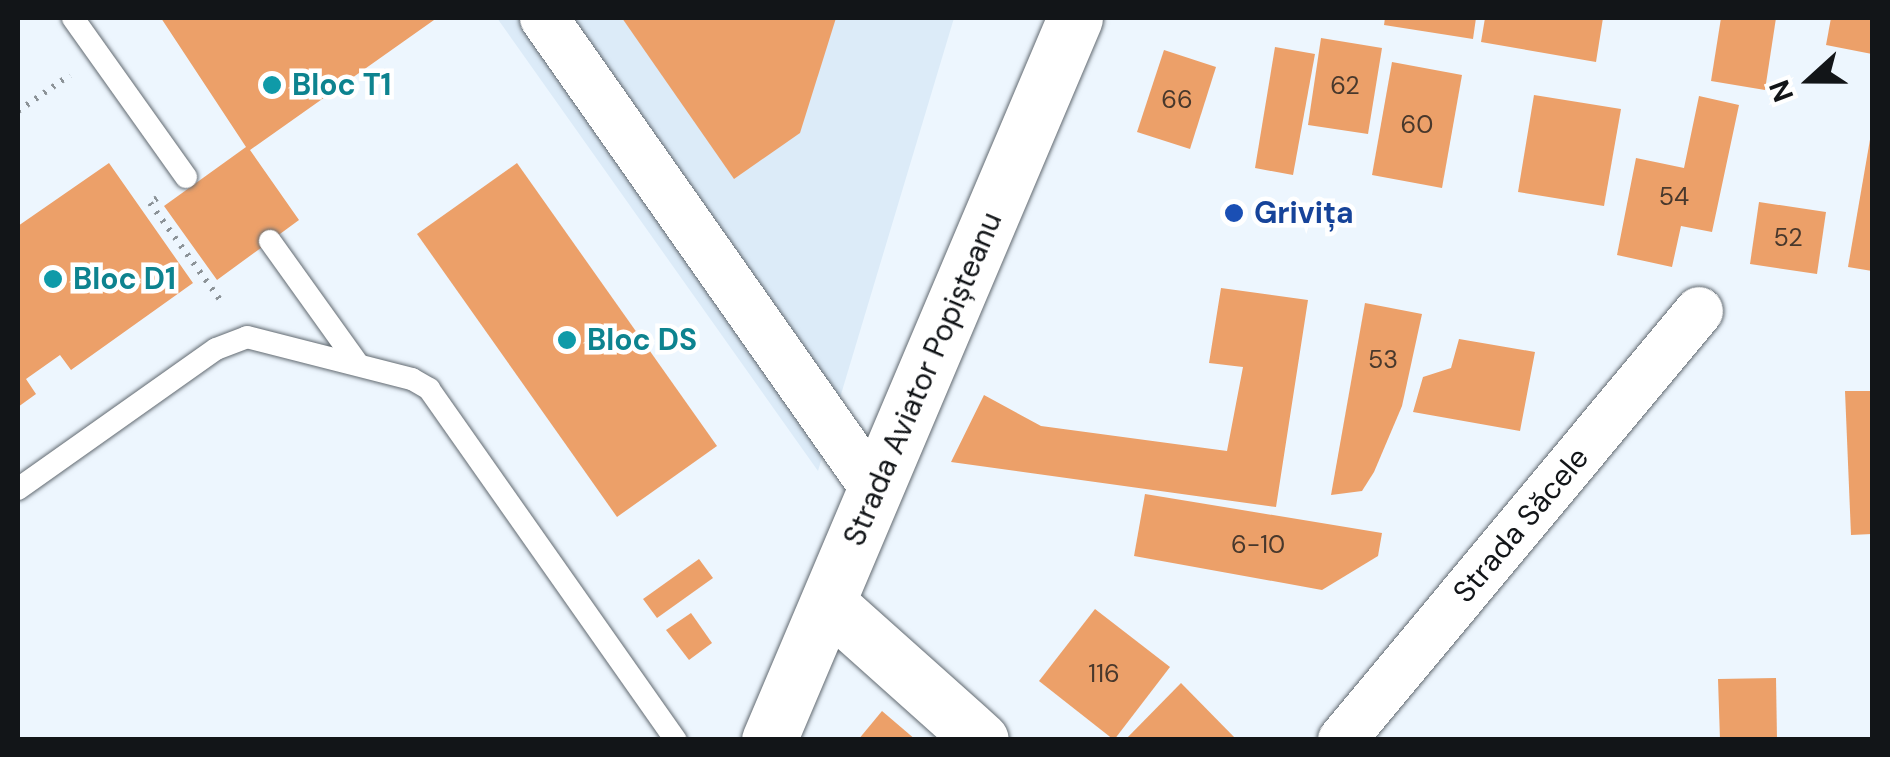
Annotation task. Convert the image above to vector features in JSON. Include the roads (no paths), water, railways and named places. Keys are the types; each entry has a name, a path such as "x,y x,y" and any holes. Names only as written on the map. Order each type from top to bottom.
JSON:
{"street":[{"path":"544,18 876,491"},
{"name":"Strada Aviator Popișteanu","path":"770,740 1075,18"},
{"name":"Strada Săcele","path":"1342,740 1699,312"},
{"path":"828,603 981,740"}],"lane":[{"path":"74,18 186,178"},
{"path":"270,241 356,361"},
{"path":"18,490 216,350 247,338 356,361 428,389 676,740"}],"place":[{"name":"Bloc T1","path":"272,85"},
{"name":"Grivița","path":"1234,213"},
{"name":"Bloc D1","path":"53,279"},
{"name":"Bloc DS","path":"567,340"}]}
